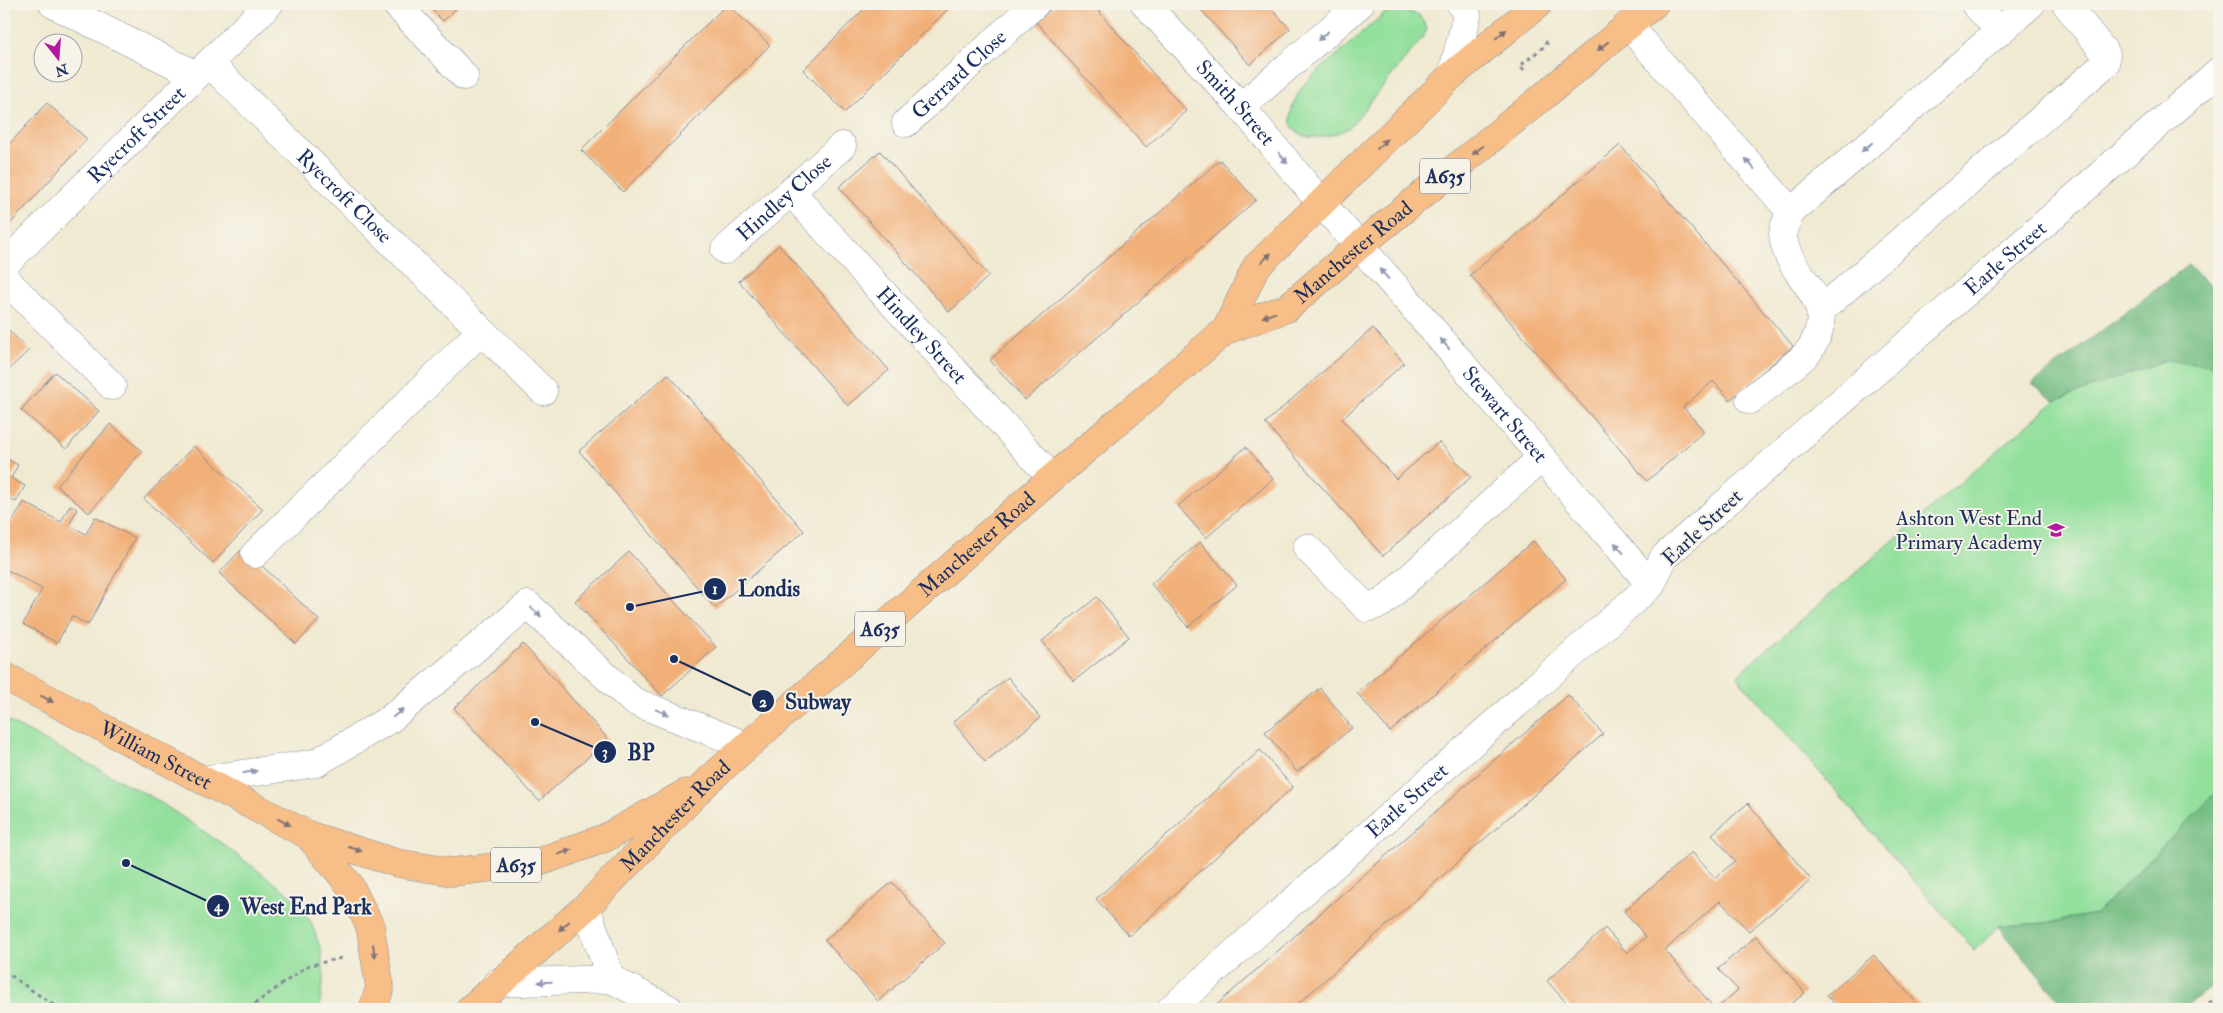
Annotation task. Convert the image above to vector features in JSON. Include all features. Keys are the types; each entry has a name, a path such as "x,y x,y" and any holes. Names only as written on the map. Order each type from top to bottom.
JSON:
{"highway":[{"name":"Manchester Road","path":"1226,330 1256,267 1452,75 1538,4"},
{"name":"Manchester Road","path":"470,1009 497,983 586,907 709,780 1052,478 1226,330 1287,308 1359,246 1654,4"},
{"name":"William Street","path":"4,676 308,835"},
{"name":"A635","path":"308,835 397,863 452,872 539,862 604,838 709,780"},
{"name":"A635","path":"308,835 349,884 370,926 380,988 373,1009"}],"street":[{"name":"Ryecroft Close","path":"54,4 202,69 543,391"},
{"name":"Ryecroft Street","path":"4,265 269,4"},
{"path":"396,4 464,76"},
{"name":"Gerrard Close","path":"906,123 1035,4"},
{"name":"Smith Street","path":"1145,4 1241,107 1359,246"},
{"path":"1241,107 1360,4"},
{"path":"1452,75 1467,16 1460,4"},
{"path":"1975,4 2000,31"},
{"path":"1750,400 1808,352 1821,328 1820,310 1809,285 1788,254 1783,232 1791,212 2031,4"},
{"path":"1820,310 2105,64 2106,54 2066,4"},
{"path":"1628,25 1791,212"},
{"name":"Earle Street","path":"1171,1009 1651,585 1664,557 2219,71"},
{"name":"Hindley Close","path":"725,250 842,146"},
{"name":"Hindley Street","path":"791,192 1052,478"},
{"name":"Stewart Street","path":"1359,246 1651,585"},
{"path":"4,278 112,386"},
{"path":"255,554 481,331"},
{"path":"1307,548 1367,608 1382,603 1541,458"},
{"path":"202,780 316,762 390,719 528,605 633,701 747,746"},
{"path":"586,907 611,979"},
{"path":"497,983 611,979 669,1009"}],"path":[{"path":"248,1009 307,966 374,951"},
{"path":"4,971 59,1009"},
{"path":"2203,1009 2219,995"}],"green space":[{"path":"1400,9 1419,15 1427,28 1424,36 1349,128 1332,135 1317,137 1305,136 1296,132 1291,124 1291,113 1296,99 1306,82 1387,11"},
{"path":"2188,265 2219,294 2219,371 2211,365 2166,360 2055,401 2032,384"},
{"path":"2156,356 2211,365 2219,371 2219,790 2096,914 2046,923 1998,926 1975,951 1736,676 2055,401"},
{"path":"4,719 155,799 221,843 289,894 311,922 321,950 324,976 319,1009 4,1009"},
{"path":"2219,790 2219,980 2183,1009 2066,1009 1998,926 2046,923 2096,914"}],"building":[{"path":"426,4 461,4 443,21"},
{"path":"727,4 770,45 623,192 581,150"},
{"path":"869,4 953,4 845,112 803,70"},
{"path":"1057,4 1092,4 1186,111 1146,147 1036,22"},
{"path":"1196,4 1268,4 1290,29 1250,65"},
{"path":"47,103 87,139 4,231 4,150"},
{"path":"1620,145 1793,346 1730,400 1713,381 1683,407 1704,431 1647,481 1470,275"},
{"path":"880,151 989,276 949,312 839,187"},
{"path":"1220,160 1256,200 1025,400 990,360"},
{"path":"779,245 889,370 848,406 739,281"},
{"path":"4,326 29,350 4,374"},
{"path":"1373,328 1404,363 1342,419 1396,479 1439,442 1471,477 1383,556 1265,423"},
{"path":"55,372 99,411 66,449 21,410"},
{"path":"668,374 804,531 715,608 579,451"},
{"path":"110,424 142,451 89,513 57,486"},
{"path":"194,446 263,509 213,563 144,499"},
{"path":"1246,447 1273,479 1206,538 1178,506"},
{"path":"4,457 18,465 11,478 25,486 16,502 4,496"},
{"path":"24,502 61,522 70,505 77,509 69,525 86,534 95,517 135,538 88,625 72,616 57,643 23,624 42,589 4,568 4,520 11,524"},
{"path":"1533,541 1566,579 1390,732 1357,693"},
{"path":"1200,542 1237,585 1188,627 1151,584"},
{"path":"243,548 319,620 296,644 219,573"},
{"path":"629,552 716,647 662,696 575,601"},
{"path":"1097,597 1129,637 1074,681 1042,641"},
{"path":"523,644 608,739 539,801 454,708"},
{"path":"1008,677 1040,718 985,762 953,722"},
{"path":"1320,688 1352,728 1297,772 1265,732"},
{"path":"1568,695 1603,734 1292,1009 1212,1009"},
{"path":"1260,750 1293,787 1129,936 1096,899"},
{"path":"1748,803 1811,880 1749,931 1720,901 1665,950 1715,1009 1572,1009 1547,981 1605,928 1627,953 1646,937 1624,911 1692,852 1715,878 1735,861 1712,834"},
{"path":"892,882 945,943 878,1001 825,940"},
{"path":"1756,936 1805,993 1785,1009 1716,1009 1738,990 1718,969"},
{"path":"1874,955 1922,1009 1839,1009 1827,995"}],"place":[{"name":"Ashton West End Primary Academy","path":"2056,530"},
{"name":"Londis","path":"630,607"},
{"name":"Subway","path":"674,659"},
{"name":"BP","path":"535,722"},
{"name":"West End Park","path":"126,863"}]}
